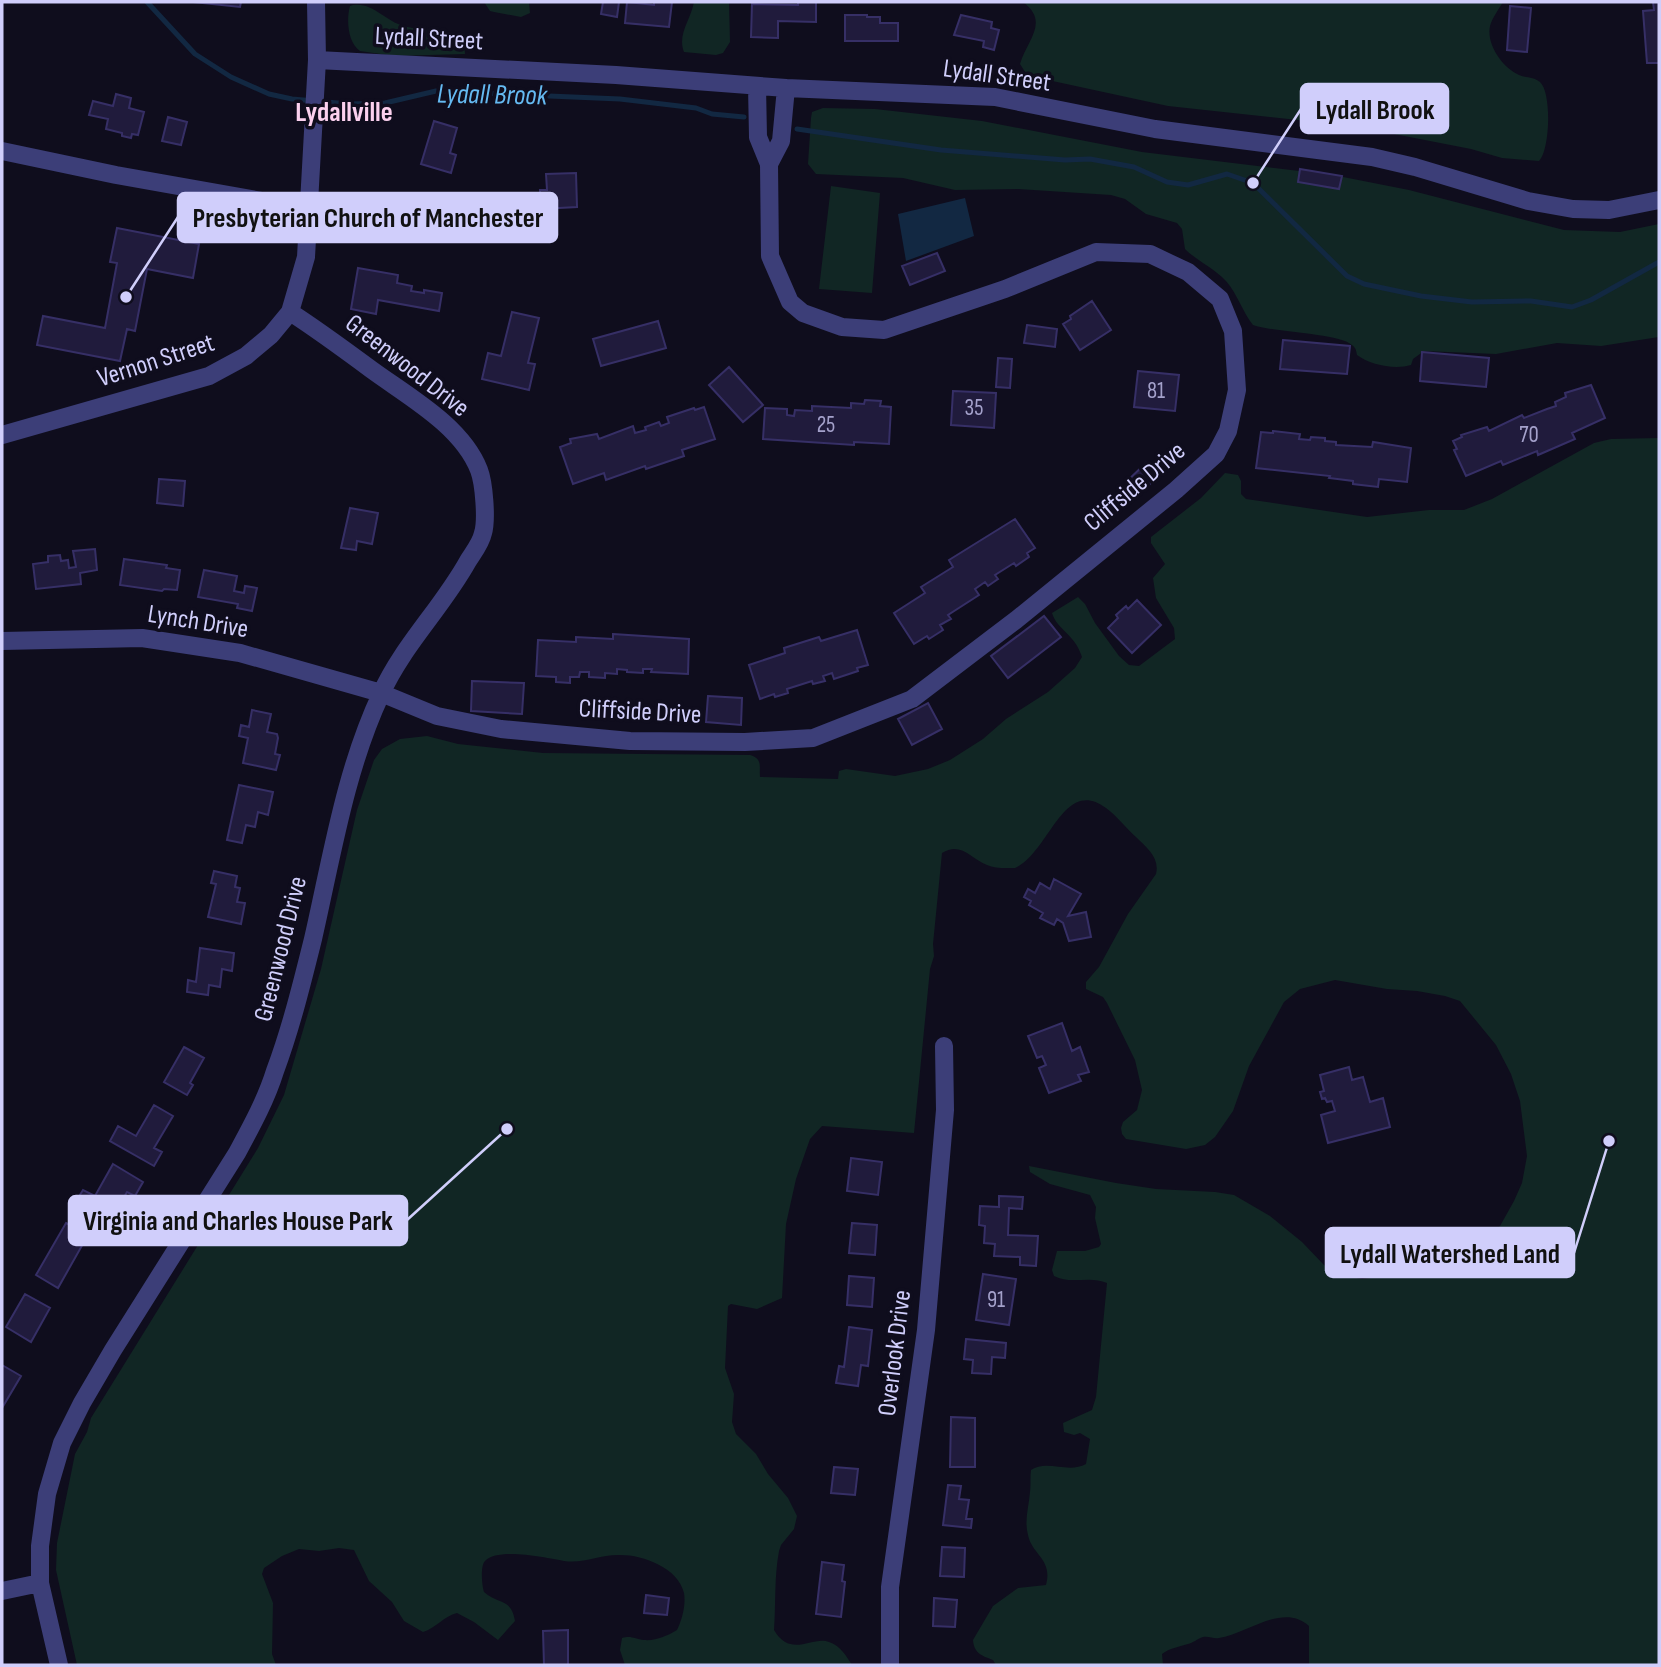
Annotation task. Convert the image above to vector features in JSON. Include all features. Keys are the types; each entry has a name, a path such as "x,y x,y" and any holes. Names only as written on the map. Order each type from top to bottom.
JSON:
{"street":[{"name":"Vernon Street","path":"2,435 209,376 247,356 271,335 290,312 306,257 317,60 316,2"},
{"name":"Lydall Street","path":"317,60 616,75 786,88 995,97 1155,129 1371,158 1415,167 1528,201 1573,209 1609,210 1659,200"},
{"name":"Cliffside Drive","path":"381,693 437,716 500,729 630,741 745,742 813,738 912,699 1016,620 1173,493 1216,454 1228,431 1237,390 1233,331 1220,299 1188,272 1150,254 1096,252 1005,289 884,330 842,327 803,313 790,302 770,256 769,164 758,136 757,86"},
{"name":"Cliffside Drive","path":"769,164 781,141 786,88"},
{"path":"2,151 116,175 307,209"},
{"name":"Greenwood Drive","path":"59,1665 40,1583 40,1546 47,1494 62,1443 113,1350 237,1153 275,1074 295,1010 350,778 381,693 405,649 456,583 483,534 484,503 480,471 465,445 442,423 290,312"},
{"name":"Lynch Drive","path":"2,641 142,638 240,653 381,693"},
{"name":"Overlook Drive","path":"890,1665 890,1587 929,1303 945,1110 944,1046"},
{"path":"2,1591 40,1583"}],"green space":[{"path":"484,2 529,2 530,13 521,17 494,12 490,11"},
{"path":"694,2 729,2 730,42 723,53 716,55 684,52 683,33"},
{"path":"1023,2 1503,2 1491,23 1491,41 1497,55 1507,67 1519,75 1538,80 1544,88 1548,122 1543,155 1539,161 1502,158 1471,149 1353,126 1168,106 1027,75 1020,64 1036,24 1031,9"},
{"path":"350,6 367,6 404,26 457,37 464,41 465,54 394,56 360,51 353,43 349,31 349,12"},
{"path":"823,108 875,109 982,121 1142,152 1333,175 1409,190 1564,230 1620,232 1659,224 1659,337 1601,346 1557,343 1496,354 1424,351 1413,359 1411,365 1390,367 1376,364 1362,359 1354,347 1345,341 1253,325 1226,281 1185,249 1182,229 1177,223 1146,214 1125,199 1111,195 1018,189 955,190 903,178 816,174 808,164 811,118 812,112"},
{"path":"831,186 880,193 872,293 819,289"},
{"path":"1659,438 1659,1665 1309,1665 1309,1626 1299,1619 1288,1617 1276,1618 1219,1638 1203,1637 1171,1649 1162,1654 1163,1665 996,1665 975,1648 973,1640 993,1606 1018,1588 1046,1585 1047,1569 1030,1542 1027,1529 1031,1470 1044,1466 1072,1468 1086,1464 1090,1439 1080,1433 1074,1435 1064,1432 1063,1423 1092,1410 1096,1397 1107,1283 1060,1279 1054,1276 1052,1270 1057,1251 1085,1251 1099,1247 1101,1244 1095,1218 1096,1207 1090,1195 1050,1184 1030,1172 1029,1166 1156,1189 1234,1195 1270,1216 1302,1242 1324,1265 1340,1275 1362,1279 1396,1275 1489,1237 1500,1226 1514,1201 1522,1183 1527,1156 1520,1101 1511,1074 1496,1045 1460,1001 1417,991 1335,980 1300,989 1284,1002 1249,1066 1233,1111 1215,1137 1205,1145 1186,1149 1126,1139 1121,1128 1123,1122 1137,1110 1142,1090 1135,1060 1107,1003 1103,997 1086,989 1086,982 1099,967 1128,914 1156,874 1157,868 1152,854 1145,846 1110,811 1091,801 1079,802 1068,809 1027,860 1015,868 990,866 960,850 942,853 934,956 930,969 914,1133 822,1126 810,1139 796,1179 786,1224 782,1298 757,1309 731,1304 728,1306 725,1368 734,1394 732,1422 736,1434 756,1454 788,1498 797,1516 794,1529 779,1551 774,1630 781,1639 795,1645 816,1641 833,1644 852,1665 625,1665 620,1650 622,1638 653,1640 677,1630 684,1602 680,1584 667,1569 627,1555 571,1562 511,1554 491,1557 482,1567 484,1592 507,1605 515,1621 498,1640 457,1613 423,1632 404,1621 392,1602 369,1581 354,1550 339,1548 319,1551 299,1549 264,1568 262,1574 273,1603 272,1654 276,1665 77,1665 56,1570 57,1543 75,1454 91,1418 258,1148 284,1095 321,969 357,810 374,760 382,749 400,739 427,736 458,744 543,753 750,755 759,761 760,777 838,779 839,771 846,769 895,776 928,769 950,760 983,739 1006,719 1048,692 1075,668 1082,657 1079,649 1052,613 1078,597 1119,656 1129,665 1139,666 1175,639 1174,628 1156,598 1153,578 1165,564 1151,543 1151,537 1201,498 1225,473 1238,475 1241,494 1246,499 1367,517 1429,510 1464,510 1492,499 1594,443 1611,439"}],"water":[{"path":"965,198 974,236 906,261 898,214"}],"building":[{"path":"193,2 241,2 240,7"},
{"path":"603,2 619,2 617,17 601,14"},
{"path":"627,2 654,5 654,2 672,2 669,27 625,23"},
{"path":"798,2 816,2 816,22 778,21 778,38 751,37 752,4 798,5"},
{"path":"1653,2 1659,2 1659,63 1647,63 1643,11 1654,10"},
{"path":"1510,6 1531,8 1527,52 1507,50"},
{"path":"845,15 867,15 880,17 880,23 898,23 898,41 845,41"},
{"path":"961,15 992,22 991,28 999,30 994,50 983,47 984,41 954,35"},
{"path":"116,94 131,98 129,108 144,112 138,135 132,134 131,138 122,136 122,133 106,129 108,119 89,115 93,101 113,106"},
{"path":"168,117 187,122 181,145 162,141"},
{"path":"434,121 457,128 450,153 456,155 451,173 421,164"},
{"path":"1300,169 1342,176 1339,189 1298,182"},
{"path":"576,173 577,207 541,209 540,190 547,190 546,174"},
{"path":"117,228 199,244 193,278 147,269 135,331 127,329 120,361 37,345 43,316 105,328 117,263 110,262"},
{"path":"937,253 945,271 910,285 902,266"},
{"path":"358,268 398,275 397,283 412,286 411,291 442,293 439,311 378,300 376,314 351,309"},
{"path":"1092,301 1111,330 1080,350 1063,324"},
{"path":"512,312 539,318 528,363 535,364 529,390 482,379 488,353 501,356"},
{"path":"658,321 666,348 601,366 593,339"},
{"path":"1027,325 1057,329 1055,347 1024,343"},
{"path":"1283,340 1350,346 1347,374 1280,369"},
{"path":"1422,352 1489,358 1486,387 1420,381"},
{"path":"998,358 1012,359 1010,388 996,387"},
{"path":"729,367 763,405 743,422 709,385"},
{"path":"1138,371 1179,375 1175,411 1134,407"},
{"path":"1591,385 1605,418 1572,433 1575,439 1538,455 1537,451 1503,465 1501,461 1466,476 1454,450 1457,449 1453,441 1462,437 1461,435 1487,427 1489,431 1522,415 1524,418 1556,406 1555,402 1566,397 1565,393"},
{"path":"953,391 996,393 994,428 951,425"},
{"path":"865,400 881,401 880,406 891,407 889,444 854,442 854,445 763,439 765,408 787,409 787,415 794,416 795,410 812,411 812,406 851,408 851,403 864,404"},
{"path":"704,407 715,439 682,450 684,456 646,469 645,466 606,480 604,473 573,484 560,447 571,443 570,439 597,434 599,439 633,426 635,433 659,422 661,426 669,423 667,417"},
{"path":"1261,432 1300,434 1299,439 1325,438 1325,441 1336,442 1336,445 1372,447 1373,442 1411,448 1407,482 1379,479 1378,487 1353,484 1353,481 1329,478 1330,476 1256,468"},
{"path":"1146,463 1158,476 1139,495 1126,482"},
{"path":"159,479 185,481 183,506 157,503"},
{"path":"350,508 378,513 372,544 357,541 356,550 341,548"},
{"path":"1015,519 1035,548 1027,553 1029,557 995,575 998,579 988,586 985,582 975,589 979,595 948,615 951,619 940,625 943,630 914,644 894,613 925,593 921,587 953,567 949,560"},
{"path":"95,549 97,570 80,573 81,584 36,589 33,564 48,562 48,556 60,555 61,561 68,560 69,568 76,567 73,551"},
{"path":"124,559 167,565 166,568 180,570 177,590 162,591 120,585"},
{"path":"204,570 237,576 234,591 244,593 245,586 257,588 252,611 237,608 238,604 198,597"},
{"path":"1137,600 1161,625 1132,653 1108,628 1118,618 1116,615"},
{"path":"1044,616 1061,637 1008,678 991,656"},
{"path":"857,630 868,665 834,679 832,673 823,676 825,681 813,684 812,681 787,689 788,693 760,699 749,665 785,653 784,648 819,637 821,641"},
{"path":"613,634 689,639 688,674 651,672 652,669 643,669 643,673 617,669 617,674 605,673 605,678 589,677 589,672 580,672 579,677 570,677 570,683 556,682 556,677 536,676 538,640 576,642 576,637 613,639"},
{"path":"472,681 524,683 522,714 471,711"},
{"path":"708,696 742,698 741,725 706,722"},
{"path":"928,703 942,729 912,745 898,719"},
{"path":"252,710 271,714 267,732 277,734 278,738 275,754 280,755 276,770 243,763 248,738 239,736 241,725 249,727"},
{"path":"239,785 273,792 268,815 258,812 255,827 246,825 242,843 227,840"},
{"path":"214,871 237,876 235,887 240,888 237,902 245,903 241,924 208,917 216,884 211,883"},
{"path":"1054,879 1081,894 1068,916 1086,912 1091,937 1069,941 1063,923 1057,919 1054,925 1040,918 1043,913 1029,905 1031,901 1024,897 1028,889 1035,893 1040,883 1050,889"},
{"path":"200,948 234,953 232,971 222,969 220,987 209,985 208,995 187,992 188,980 196,982"},
{"path":"1062,1023 1072,1051 1080,1047 1089,1072 1078,1075 1081,1081 1049,1093 1039,1068 1046,1065 1042,1056 1037,1058 1028,1036"},
{"path":"184,1047 204,1058 190,1083 193,1085 187,1095 164,1082"},
{"path":"1349,1067 1352,1080 1363,1077 1370,1102 1383,1098 1390,1127 1328,1143 1321,1115 1335,1111 1332,1101 1322,1099 1320,1092 1324,1091 1320,1075"},
{"path":"154,1105 173,1116 154,1148 162,1152 154,1166 110,1141 118,1126 136,1136"},
{"path":"851,1158 882,1162 878,1195 847,1191"},
{"path":"113,1164 143,1182 135,1196 127,1192 115,1212 109,1208 99,1225 77,1212 84,1201 78,1198 83,1190 95,1196"},
{"path":"999,1196 1023,1197 1022,1209 1009,1208 1008,1235 1038,1236 1036,1266 1020,1265 1020,1257 994,1256 995,1244 984,1243 985,1226 979,1225 980,1206 999,1207"},
{"path":"66,1223 88,1235 58,1288 36,1275"},
{"path":"852,1223 877,1225 875,1255 849,1253"},
{"path":"983,1274 1016,1279 1009,1325 976,1320"},
{"path":"849,1276 874,1278 872,1307 847,1305"},
{"path":"25,1294 50,1308 31,1342 6,1327"},
{"path":"849,1327 872,1330 868,1366 861,1365 858,1386 836,1383 839,1366 844,1367"},
{"path":"966,1339 1006,1343 1005,1358 992,1357 991,1374 972,1373 973,1360 964,1359"},
{"path":"2,1365 21,1376 2,1408"},
{"path":"951,1417 975,1418 975,1467 950,1467"},
{"path":"834,1467 858,1469 855,1495 831,1493"},
{"path":"948,1485 961,1486 959,1499 969,1500 966,1519 972,1519 971,1528 943,1525"},
{"path":"942,1547 965,1548 964,1577 940,1576"},
{"path":"822,1562 844,1565 841,1617 816,1614"},
{"path":"646,1595 669,1598 667,1615 644,1613"},
{"path":"934,1598 957,1600 955,1627 933,1626"},
{"path":"568,1630 568,1665 544,1665 543,1631"}],"waterway":[{"name":"Lydall Brook","path":"147,2 195,54 231,77 269,94 292,99 349,104 385,103 436,91 620,99 744,117"},
{"name":"Lydall Brook","path":"797,129 941,150 1065,160 1090,159 1134,167 1167,182 1188,185 1227,174 1253,183 1347,276 1364,284 1421,296 1472,302 1531,301 1572,307 1591,300 1659,262"}],"place":[{"name":"Lydall Brook","path":"1253,183"},
{"name":"Presbyterian Church of Manchester","path":"126,297"},
{"name":"Virginia and Charles House Park","path":"507,1129"},
{"name":"Lydall Watershed Land","path":"1609,1141"}],"district":[{"name":"Lydallville","path":"344,112"}]}
